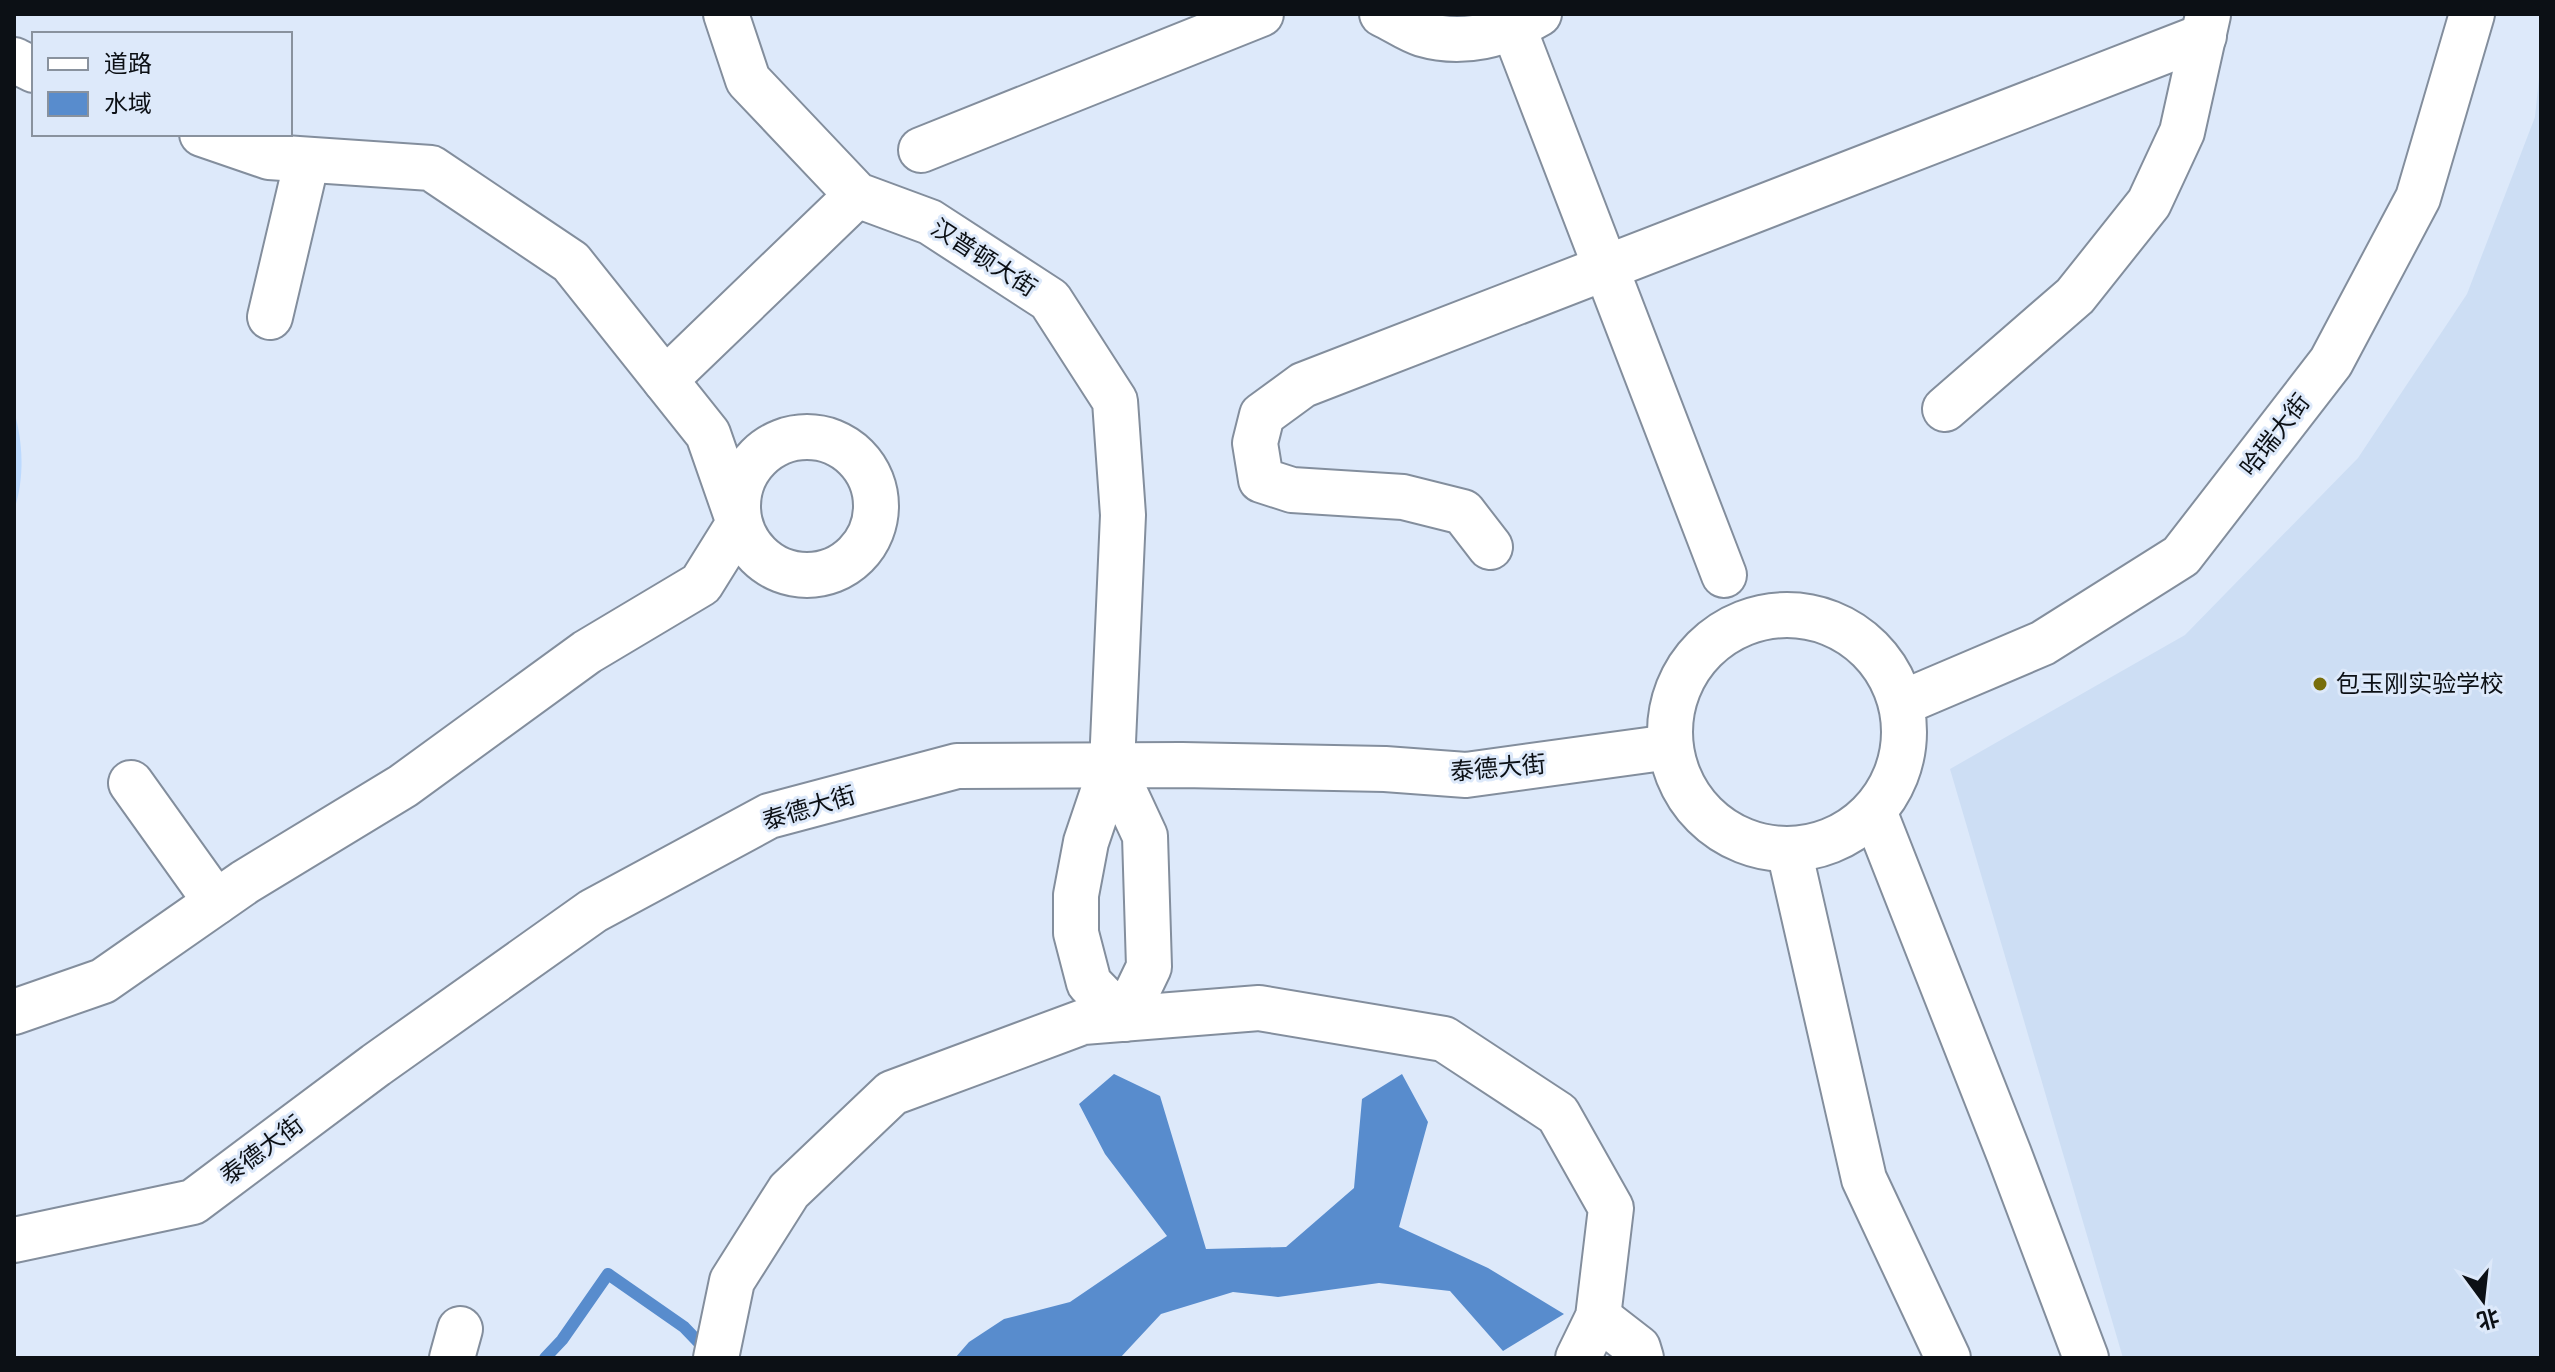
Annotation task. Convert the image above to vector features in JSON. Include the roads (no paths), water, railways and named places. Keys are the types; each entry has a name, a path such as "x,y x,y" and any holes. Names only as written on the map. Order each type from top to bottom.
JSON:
{"street":[{"name":"汉普顿大街","path":"726,14 748,80 857,195 930,222 1050,300 1115,401 1123,515 1112,765"},
{"path":"921,150 1261,14"},
{"path":"1382,14 1422,34 1469,39 1527,21 1607,267 1724,575"},
{"name":"哈瑞大街","path":"1902,703 2043,643 2181,556 2331,362 2418,198 2472,14"},
{"path":"1490,547 1463,512 1403,497 1292,490 1261,480 1255,443 1262,415 1303,385 1607,267 2206,25"},
{"path":"1945,409 2075,296 2149,203 2182,132 2206,25"},
{"path":"14,60 32,69"},
{"path":"14,1012 103,981 216,902 403,786 587,652 701,584 739,523 708,434 571,262 431,168 269,157 208,136"},
{"path":"270,317 307,160"},
{"path":"665,380 857,195"},
{"path":"1794,615 1834,625 1863,642 1883,664 1902,703 1904,749 1895,780 1874,811 1850,832 1820,845 1789,850 1736,838 1707,818 1686,793 1670,747 1675,695 1697,657 1720,636 1746,622 1794,615"},
{"name":"泰德大街","path":"14,1240 193,1202 376,1065 593,911 769,816 957,766 1385,769 1466,775 1670,747"},
{"path":"1112,765 1086,842 1076,895 1076,933 1089,983 1124,1019"},
{"path":"1112,765 1145,836 1149,967 1124,1019"},
{"path":"131,783 216,902"},
{"path":"1874,811 2086,1358"},
{"path":"1789,850 1864,1179 1948,1358"},
{"path":"719,1348 732,1281 789,1191 892,1093 1083,1022 1259,1008 1444,1039 1558,1114 1611,1208 1598,1317 1578,1358"},
{"path":"1598,1317 1638,1348 1641,1358"}],"water":[{"path":"1114,1074 1160,1096 1206,1249 1286,1247 1354,1188 1362,1099 1402,1074 1428,1122 1399,1227 1488,1268 1564,1314 1503,1351 1450,1291 1379,1283 1278,1297 1233,1292 1161,1314 1120,1358 955,1358 969,1342 1004,1319 1070,1302 1167,1236 1105,1154 1079,1104"}],"waterway":[{"path":"545,1358 562,1340 608,1274 684,1327 708,1352"}],"place":[{"name":"包玉刚实验学校","path":"2320,684"}]}
